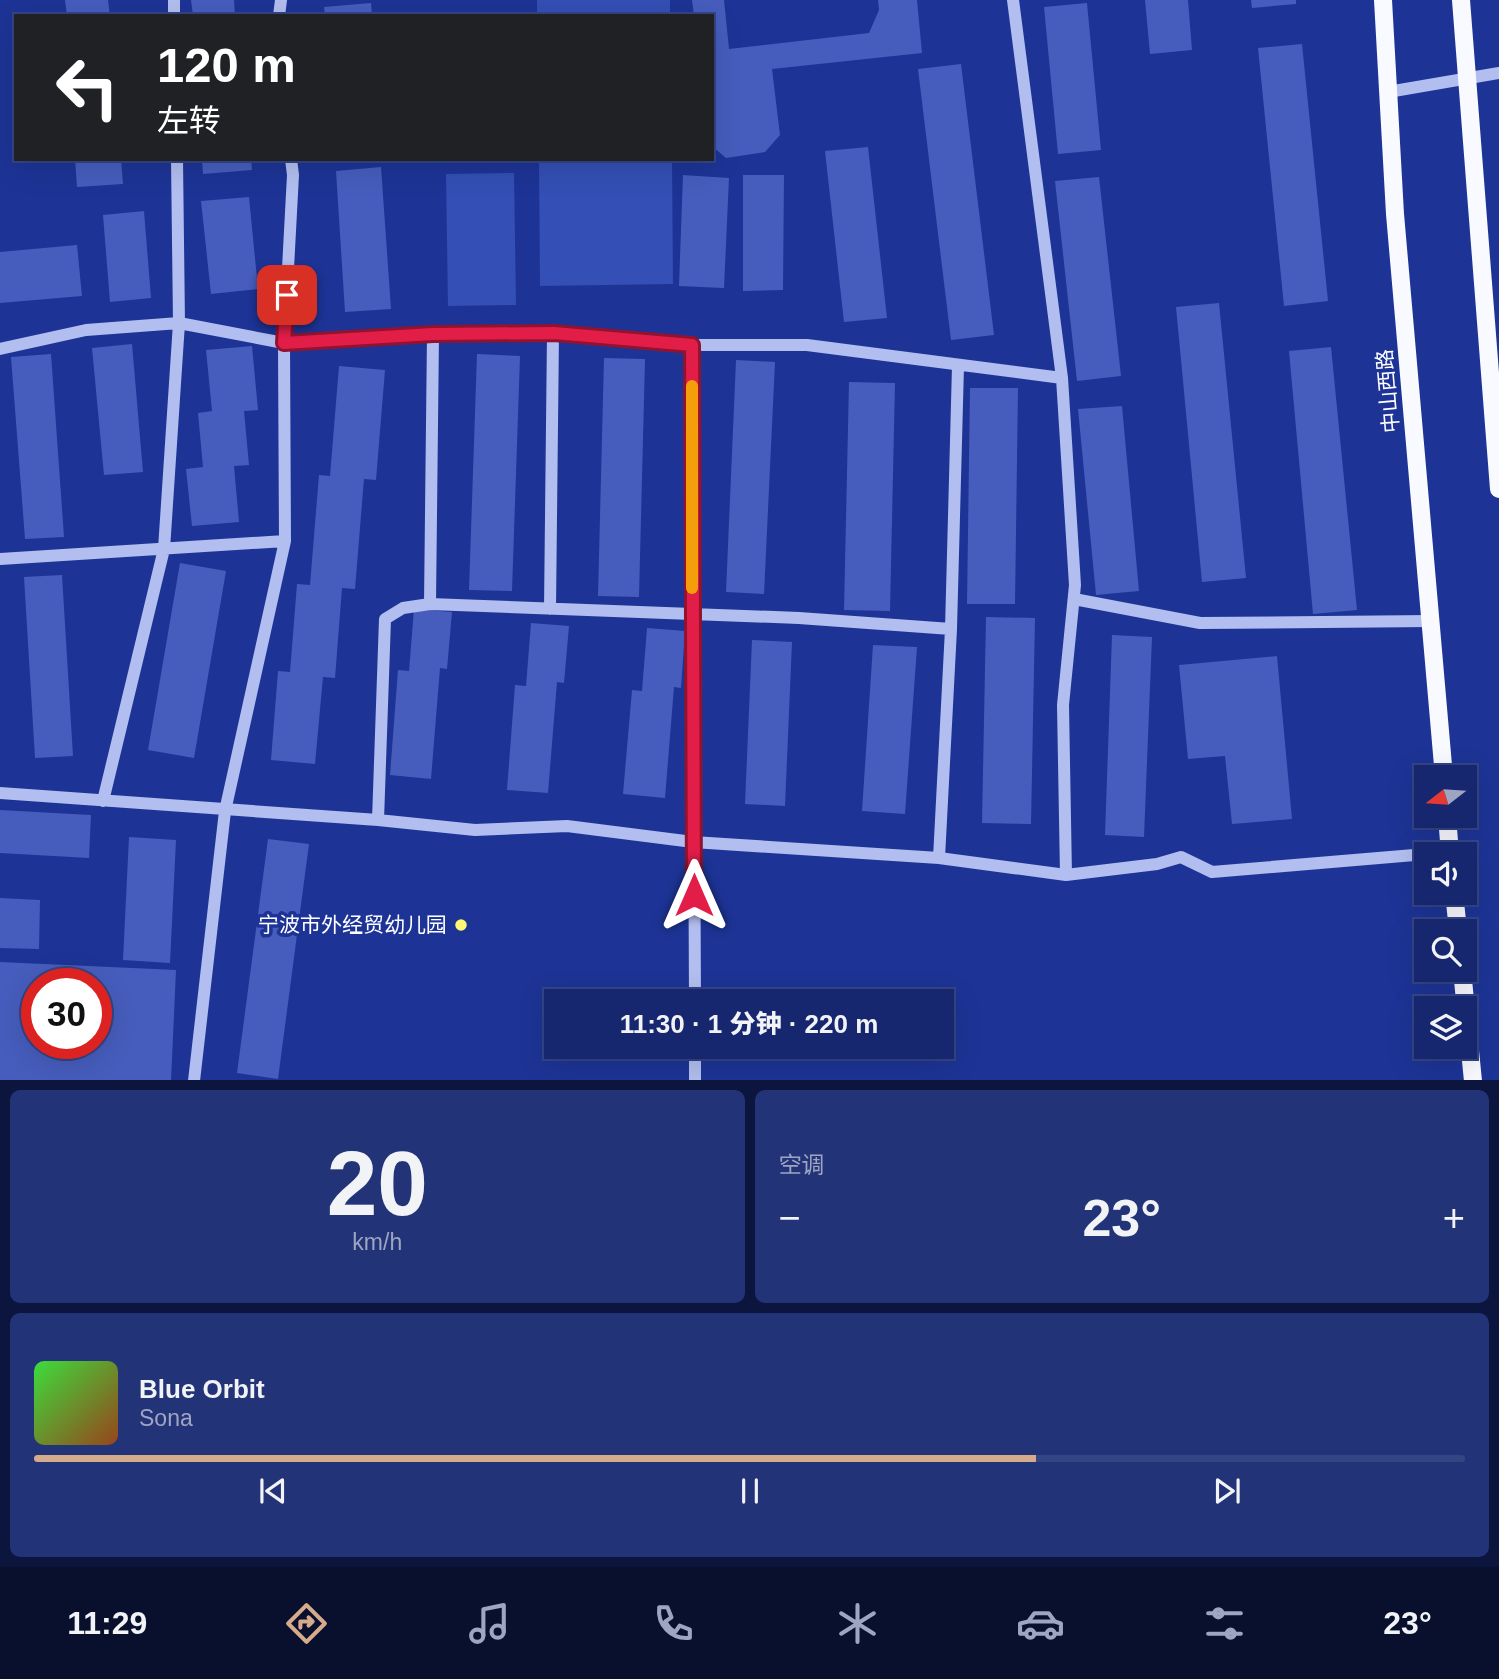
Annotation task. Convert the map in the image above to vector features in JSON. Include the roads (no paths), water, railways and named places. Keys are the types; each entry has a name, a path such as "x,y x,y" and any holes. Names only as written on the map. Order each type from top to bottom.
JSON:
{"main road":[{"name":"中山西路","path":"1383,0 1395,214 1443,765"},
{"path":"1461,0 1499,489"},
{"path":"1463,982 1473,1080"}],"street":[{"path":"1013,0 1062,378 1075,584 1063,705 1066,875"},
{"path":"1388,92 1499,73"},
{"path":"103,801 164,549 179,323 177,161"},
{"path":"194,1080 225,811 285,541 284,343 292,161"},
{"path":"0,349 86,330 179,323 284,343 433,334 554,333 692,345 807,345 1062,378"},
{"path":"550,609 554,333"},
{"path":"430,604 433,334"},
{"path":"692,345 695,989"},
{"path":"939,858 951,629 958,366"},
{"path":"0,559 285,541"},
{"path":"1074,599 1200,623 1431,621"},
{"path":"378,820 385,619 403,608 430,604 799,618 951,629"},
{"path":"0,793 378,820 475,830 568,826 693,842 939,858 1066,875 1157,864 1181,857 1212,872 1414,856"},
{"path":"695,1059 695,1080"}],"place":[{"name":"宁波市外经贸幼儿园","path":"461,925"}]}
